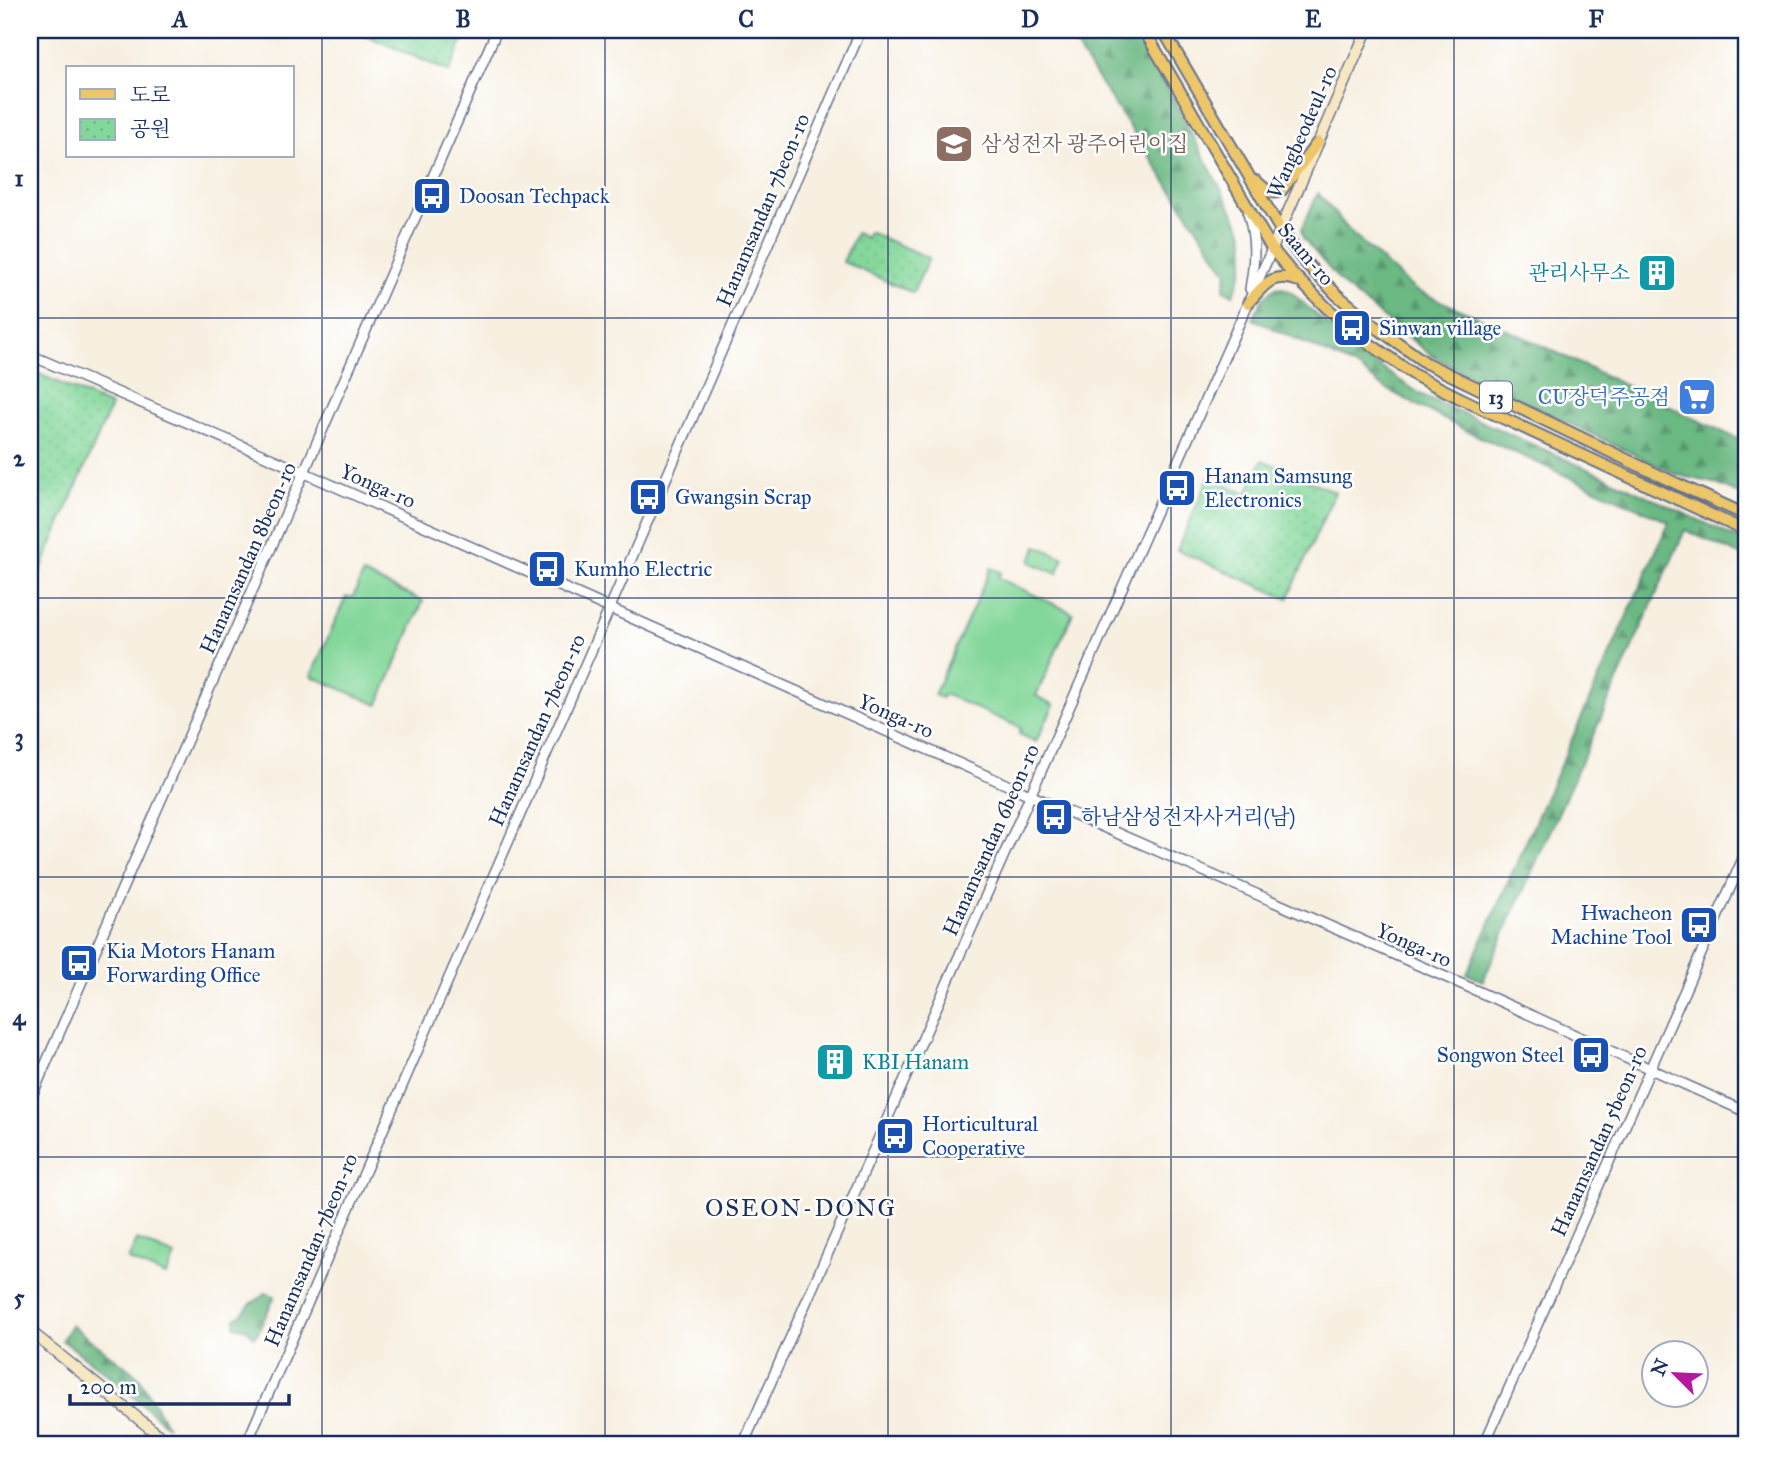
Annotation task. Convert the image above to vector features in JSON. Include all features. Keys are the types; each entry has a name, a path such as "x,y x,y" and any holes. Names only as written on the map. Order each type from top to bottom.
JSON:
{"main road":[{"name":"Saam-ro","path":"1144,30 1272,249 1327,308 1370,344 1416,376 1746,531"},
{"name":"Saam-ro","path":"1163,30 1280,229 1303,260 1337,295 1426,363 1746,515"},
{"name":"Wangbeodeul-ro","path":"1272,249 1367,30"},
{"path":"1248,175 1267,191 1279,192 1318,142"},
{"path":"1248,303 1273,278 1289,277 1301,282"},
{"path":"30,1331 171,1445"}],"street":[{"name":"Hanamsandan 8beon-ro","path":"30,1100 497,30"},
{"name":"Hanamsandan 7beon-ro","path":"246,1445 861,30"},
{"path":"1244,202 1255,242 1254,270 1248,303"},
{"name":"Hanamsandan 6beon-ro","path":"743,1445 1272,249"},
{"name":"Yonga-ro","path":"30,355 304,473 1746,1112"},
{"name":"Hanamsandan 5beon-ro","path":"1484,1445 1746,852"}],"green space":[{"path":"354,30 467,30 449,72"},
{"path":"1065,30 1132,30 1174,100 1241,227 1245,245 1244,262 1233,295 1224,290 1227,273"},
{"path":"1318,193 1352,234 1415,290 1528,339 1746,443 1746,497 1714,483 1677,475 1432,356 1345,287 1303,238 1301,230"},
{"path":"869,232 929,258 913,293 843,262 856,233 866,238"},
{"path":"1278,287 1292,293 1345,340 1422,395 1746,542 1746,558 1685,530 1483,981 1467,974 1669,522 1467,431 1378,384 1360,369 1253,319 1265,297"},
{"path":"30,370 111,406 30,595"},
{"path":"1262,460 1335,492 1288,599 1177,550 1209,477 1247,494"},
{"path":"1037,546 1064,558 1057,574 1030,562"},
{"path":"991,568 1001,572 998,578 1073,613 1036,696 1054,705 1036,742 1019,734 1021,728 944,694 942,698 934,695"},
{"path":"363,574 423,601 378,705 311,676 346,597 353,597"},
{"path":"137,1240 175,1256 166,1276 128,1260"},
{"path":"265,1293 275,1296 254,1337 247,1329 235,1326 235,1318"},
{"path":"71,1325 139,1377 167,1426 106,1373 62,1340"}],"place":[{"name":"삼성전자 광주어린이집","path":"954,144"},
{"name":"Doosan Techpack","path":"432,196"},
{"name":"관리사무소","path":"1657,273"},
{"name":"Sinwan village","path":"1352,328"},
{"name":"CU장덕주공점","path":"1697,397"},
{"name":"Hanam Samsung Electronics","path":"1177,488"},
{"name":"Gwangsin Scrap","path":"648,497"},
{"name":"Kumho Electric","path":"547,569"},
{"name":"하남삼성전자사거리(남)","path":"1054,817"},
{"name":"Hwacheon Machine Tool","path":"1699,925"},
{"name":"Kia Motors Hanam Forwarding Office","path":"79,963"},
{"name":"Songwon Steel","path":"1591,1055"},
{"name":"KBI Hanam","path":"835,1062"},
{"name":"Horticultural Cooperative","path":"895,1136"}],"district":[{"name":"OSEON-DONG","path":"801,1208"}]}
